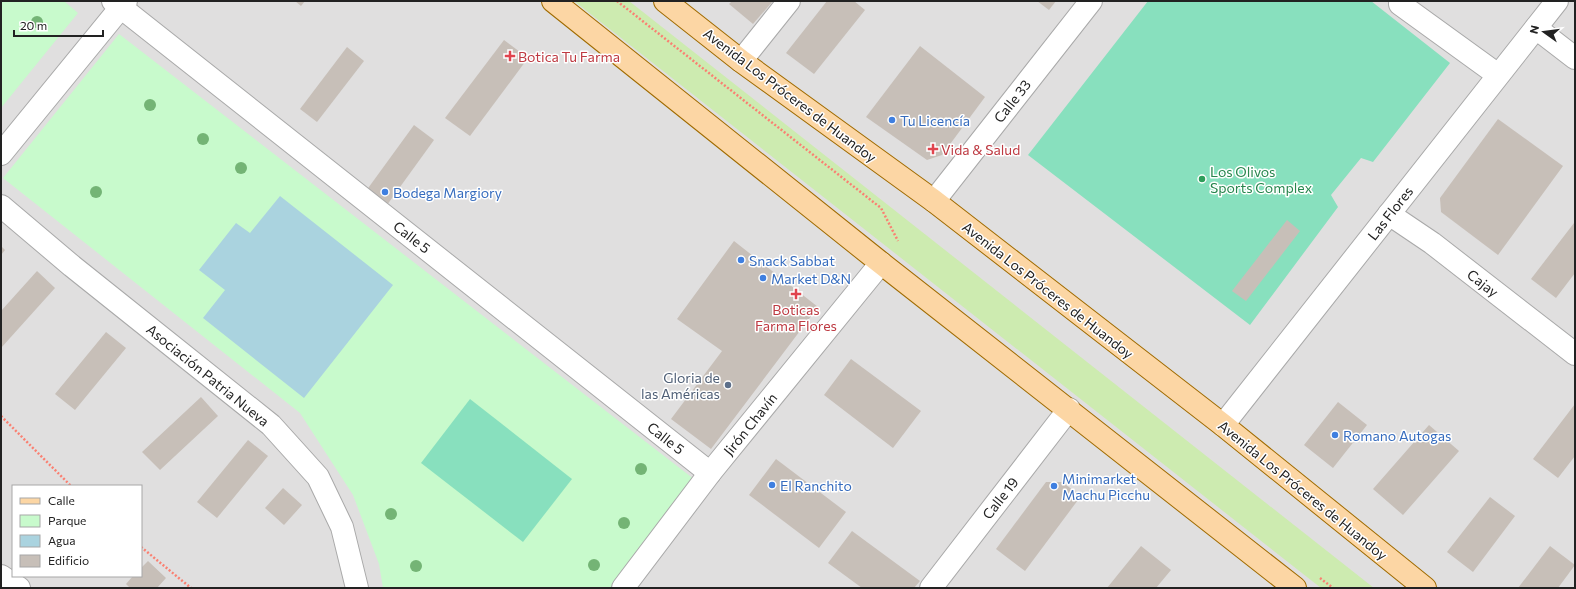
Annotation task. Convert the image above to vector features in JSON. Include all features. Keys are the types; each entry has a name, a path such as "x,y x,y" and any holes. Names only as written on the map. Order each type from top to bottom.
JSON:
{"main road":[{"path":"553,1 881,263 1069,409 1295,588"},
{"name":"Avenida Los Próceres de Huandoy","path":"665,1 741,61 934,201 1223,425 1425,588"}],"street":[{"path":"741,61 789,1"},
{"name":"Calle 33","path":"934,201 1091,1"},
{"name":"Las Flores","path":"1223,425 1557,1"},
{"path":"1,154 120,3"},
{"name":"Calle 5","path":"120,3 710,473"},
{"path":"1400,4 1498,75"},
{"path":"1536,28 1575,58"},
{"name":"Asociación Patria Nueva","path":"1,206 72,266 271,425 318,477 342,528 357,588"},
{"name":"Cajay","path":"1389,214 1432,243 1575,354"},
{"name":"Jirón Chavín","path":"623,588 710,473 881,263"},
{"name":"Calle 19","path":"931,588 1069,409"},
{"path":"1,576 19,588"}],"path":[{"path":"617,1 881,208 901,246"},
{"path":"1,416 70,485"},
{"path":"142,548 191,588"},
{"path":"1316,574 1333,588"}],"shaded area":[{"path":"1,1 1575,1 1575,588 1,588"}],"green space":[{"path":"1,1 64,1 78,13 1,108"},
{"path":"574,1 629,1 1374,588 1321,588"},
{"name":"Los Olivos Sports Complex","path":"1148,1 1371,1 1450,63 1373,162 1361,158 1331,195 1338,207 1250,325 1028,155"},
{"path":"119,34 699,483 616,588 383,588 379,564 353,495 300,413 3,178"},
{"path":"470,399 572,479 523,542 421,463"}],"water":[{"path":"280,196 393,285 304,398 203,318 225,290 199,270 236,223 250,233"}],"building":[{"path":"295,1 305,1 301,6"},
{"path":"732,1 773,1 753,24 729,4"},
{"path":"827,1 854,1 865,10 814,74 786,53"},
{"path":"1037,1 1056,1 1049,10"},
{"path":"504,40 528,58 470,136 445,118"},
{"path":"920,46 985,97 942,155 927,160 866,117"},
{"path":"347,47 364,61 317,122 300,109"},
{"path":"1498,119 1563,166 1498,255 1441,212 1440,198"},
{"path":"414,125 434,140 387,205 366,191"},
{"path":"1287,220 1300,231 1246,301 1232,291"},
{"path":"1574,223 1575,273 1556,298 1531,279"},
{"name":"Gloria de las Américas","path":"734,241 818,307 711,449 671,419 722,351 677,319"},
{"path":"1,246 5,250 1,255"},
{"path":"37,271 55,288 1,348 1,311"},
{"path":"106,332 126,348 75,410 55,394"},
{"path":"851,359 921,411 893,448 824,395"},
{"path":"201,397 218,416 160,470 142,452"},
{"name":"Romano Autogas","path":"1338,402 1367,425 1333,468 1304,445"},
{"path":"1575,404 1575,456 1558,478 1533,459"},
{"path":"1429,425 1459,451 1403,515 1373,489"},
{"path":"248,440 268,456 217,518 197,502"},
{"path":"776,459 846,512 819,548 749,495"},
{"path":"1046,482 1062,482 1081,496 1025,571 996,549"},
{"path":"283,488 302,505 284,525 265,508"},
{"path":"1490,497 1515,516 1473,572 1447,552"},
{"path":"852,531 920,581 914,588 862,588 828,563"},
{"path":"1141,546 1171,570 1156,588 1107,588"},
{"path":"1550,546 1575,565 1558,588 1518,588"},
{"path":"148,561 166,578 157,588 130,588 126,584 132,577 142,577 142,567"}],"place":[{"name":"Botica Tu Farma","path":"510,56"},
{"name":"Tu Licencía","path":"892,120"},
{"name":"Vida & Salud","path":"933,149"},
{"name":"Los Olivos Sports Complex","path":"1202,179"},
{"name":"Bodega Margiory","path":"385,192"},
{"name":"Snack Sabbat","path":"741,260"},
{"name":"Market D&N","path":"763,278"},
{"name":"Boticas Farma Flores","path":"796,294"},
{"name":"Gloria de las Américas","path":"728,385"},
{"name":"Romano Autogas","path":"1335,435"},
{"name":"El Ranchito","path":"772,485"},
{"name":"Minimarket Machu Picchu","path":"1054,486"}]}
